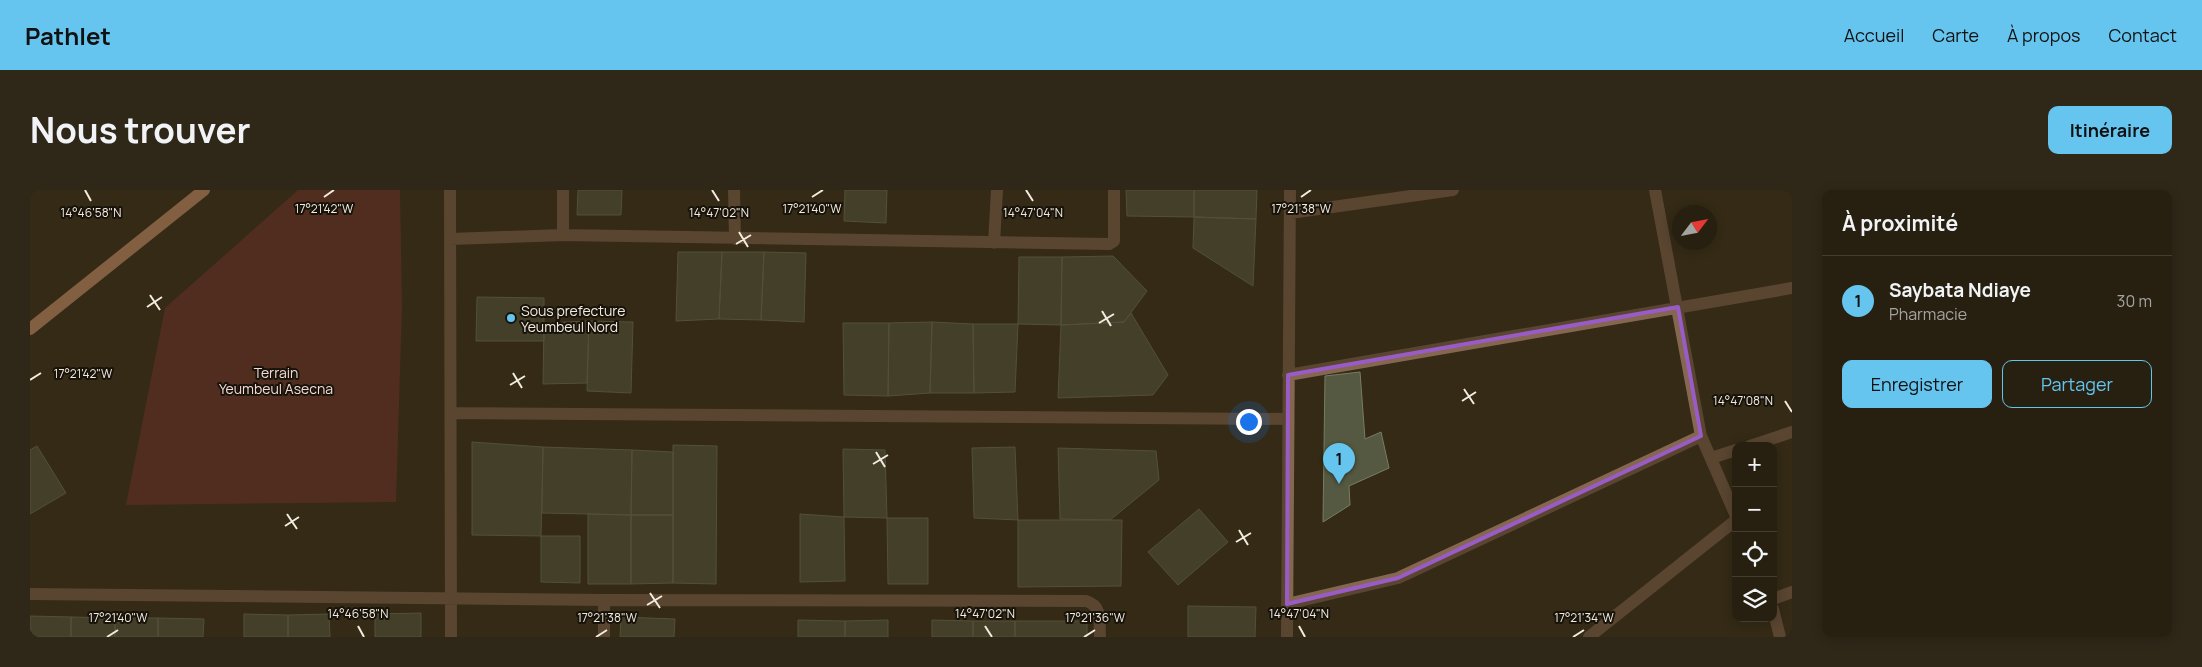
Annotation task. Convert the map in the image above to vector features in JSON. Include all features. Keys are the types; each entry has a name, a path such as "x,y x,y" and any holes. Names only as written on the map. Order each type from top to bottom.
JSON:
{"main road":[{"path":"30,329 204,190"}],"street":[{"path":"450,190 452,413 451,637"},
{"path":"563,190 563,235"},
{"path":"734,190 735,239"},
{"path":"994,243 997,190"},
{"path":"450,239 563,235 1109,244 1114,241 1114,190"},
{"path":"1287,637 1290,190"},
{"path":"1290,214 1453,190"},
{"path":"1655,190 1701,436 1732,507"},
{"path":"1288,376 1792,288"},
{"path":"452,413 1288,420"},
{"path":"1762,442 1792,432"},
{"path":"1287,604 1398,578 1701,436"},
{"path":"1711,458 1732,451"},
{"path":"1589,637 1732,523"},
{"path":"1777,597 1792,592"},
{"path":"30,594 604,600 1086,601 1096,606 1098,610 1100,637"},
{"path":"604,600 604,637"},
{"path":"1776,622 1780,637"}],"highlighted area":[{"path":"1678,307 1701,436 1398,578 1287,604 1288,375"}],"green space":[{"name":"Terrain Yeumbeul Asecna","path":"298,190 400,190 402,306 396,502 126,505 165,308"}],"building":[{"path":"578,190 622,190 621,215 577,215"},
{"path":"845,190 887,190 886,223 844,221"},
{"path":"1126,190 1194,190 1194,217 1127,216"},
{"path":"1194,190 1257,190 1256,219 1194,217"},
{"path":"1194,217 1256,219 1253,286 1193,248"},
{"path":"678,252 722,252 719,319 676,321"},
{"path":"722,252 764,252 761,320 719,319"},
{"path":"764,252 806,253 804,322 761,320"},
{"path":"1113,256 1147,291 1124,322 1061,325 1062,257"},
{"path":"1019,257 1062,257 1061,325 1018,324"},
{"path":"477,297 544,298 544,341 476,341"},
{"path":"1131,313 1168,375 1153,395 1058,398 1061,325 1124,322"},
{"path":"589,321 587,383 543,384 544,323"},
{"path":"589,321 633,322 631,393 587,391"},
{"path":"932,322 930,393 888,396 889,323"},
{"path":"932,322 973,324 974,393 930,393"},
{"path":"843,323 889,323 888,396 844,395"},
{"path":"973,324 1018,324 1015,392 974,393"},
{"path":"1360,372 1365,439 1381,432 1389,468 1349,486 1350,505 1323,522 1325,376"},
{"path":"472,442 543,447 541,536 472,535"},
{"path":"673,445 717,446 716,584 673,583"},
{"path":"37,446 66,493 30,514 30,450"},
{"path":"543,447 632,450 631,515 542,513"},
{"path":"1015,447 1018,520 974,518 972,448"},
{"path":"1058,448 1156,451 1159,480 1110,520 1060,519"},
{"path":"843,449 885,450 887,518 844,517"},
{"path":"632,450 673,452 673,515 631,515"},
{"path":"1199,509 1228,542 1178,585 1148,552"},
{"path":"588,514 631,515 631,584 588,584"},
{"path":"800,514 844,517 845,581 800,582"},
{"path":"631,515 673,515 673,583 631,584"},
{"path":"887,518 928,518 928,584 888,584"},
{"path":"1018,520 1122,520 1121,586 1018,587"},
{"path":"541,536 580,536 580,583 541,582"},
{"path":"1188,606 1256,607 1255,637 1188,637"},
{"path":"421,613 421,637 375,637 375,614"},
{"path":"244,614 288,615 288,637 244,637"},
{"path":"329,614 330,637 288,637 288,615"},
{"path":"30,616 71,617 71,637 30,637"},
{"path":"71,617 115,618 115,637 71,637"},
{"path":"621,617 675,619 674,637 620,637"},
{"path":"115,618 158,618 158,637 115,637"},
{"path":"158,618 204,619 203,637 158,637"},
{"path":"798,620 845,621 845,637 798,637"},
{"path":"888,620 888,637 845,637 845,621"},
{"path":"932,620 973,621 973,637 932,637"},
{"path":"973,621 1015,621 1015,637 973,637"},
{"path":"1015,621 1087,621 1087,637 1015,637"}],"place":[{"name":"Sous prefecture Yeumbeul Nord","path":"511,318"},
{"name":"Saybata Ndiaye","path":"1339,484"}]}
